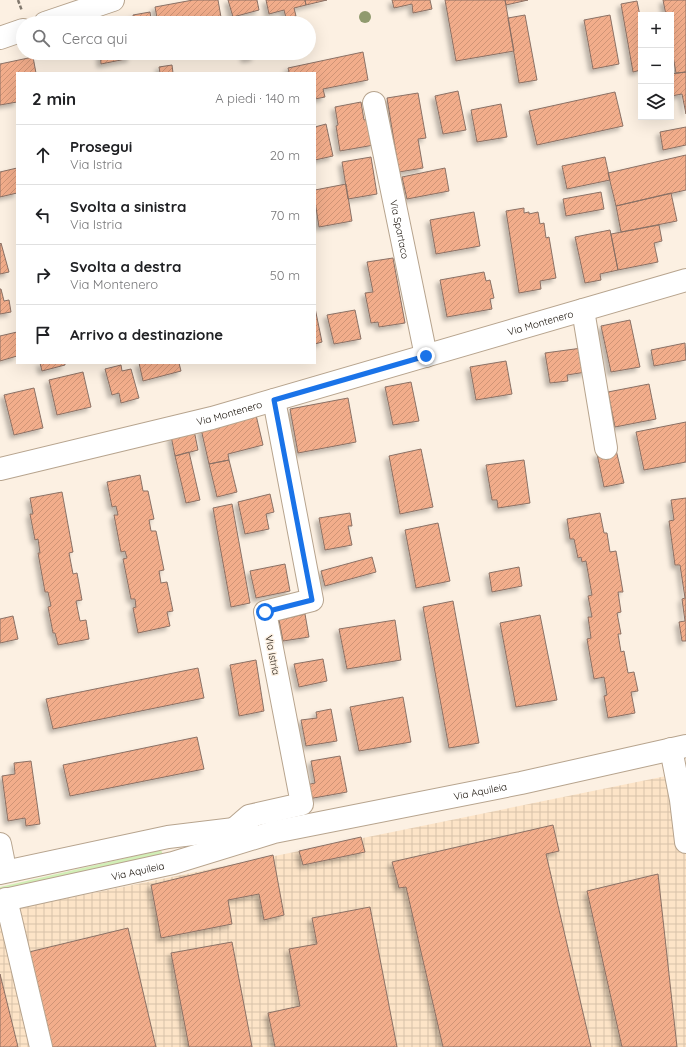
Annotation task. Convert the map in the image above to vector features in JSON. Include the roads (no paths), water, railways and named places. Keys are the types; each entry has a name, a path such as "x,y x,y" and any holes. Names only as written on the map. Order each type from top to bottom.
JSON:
{"street":[{"path":"66,16 113,0"},
{"path":"0,38 16,32"},
{"name":"Via Spartaco","path":"374,103 426,356"},
{"name":"Via Montenero","path":"0,469 212,418 686,280"},
{"path":"583,310 606,448"},
{"name":"Via Istria","path":"234,829 249,816 302,804 265,612 312,600 274,400"},
{"path":"678,748 681,800 686,842"},
{"name":"Via Aquileia","path":"3,900 174,863 274,832 521,783 678,748"},
{"name":"Via Aquileia","path":"1,859 234,829 274,832"},
{"path":"3,900 8,943 41,1047"}]}
